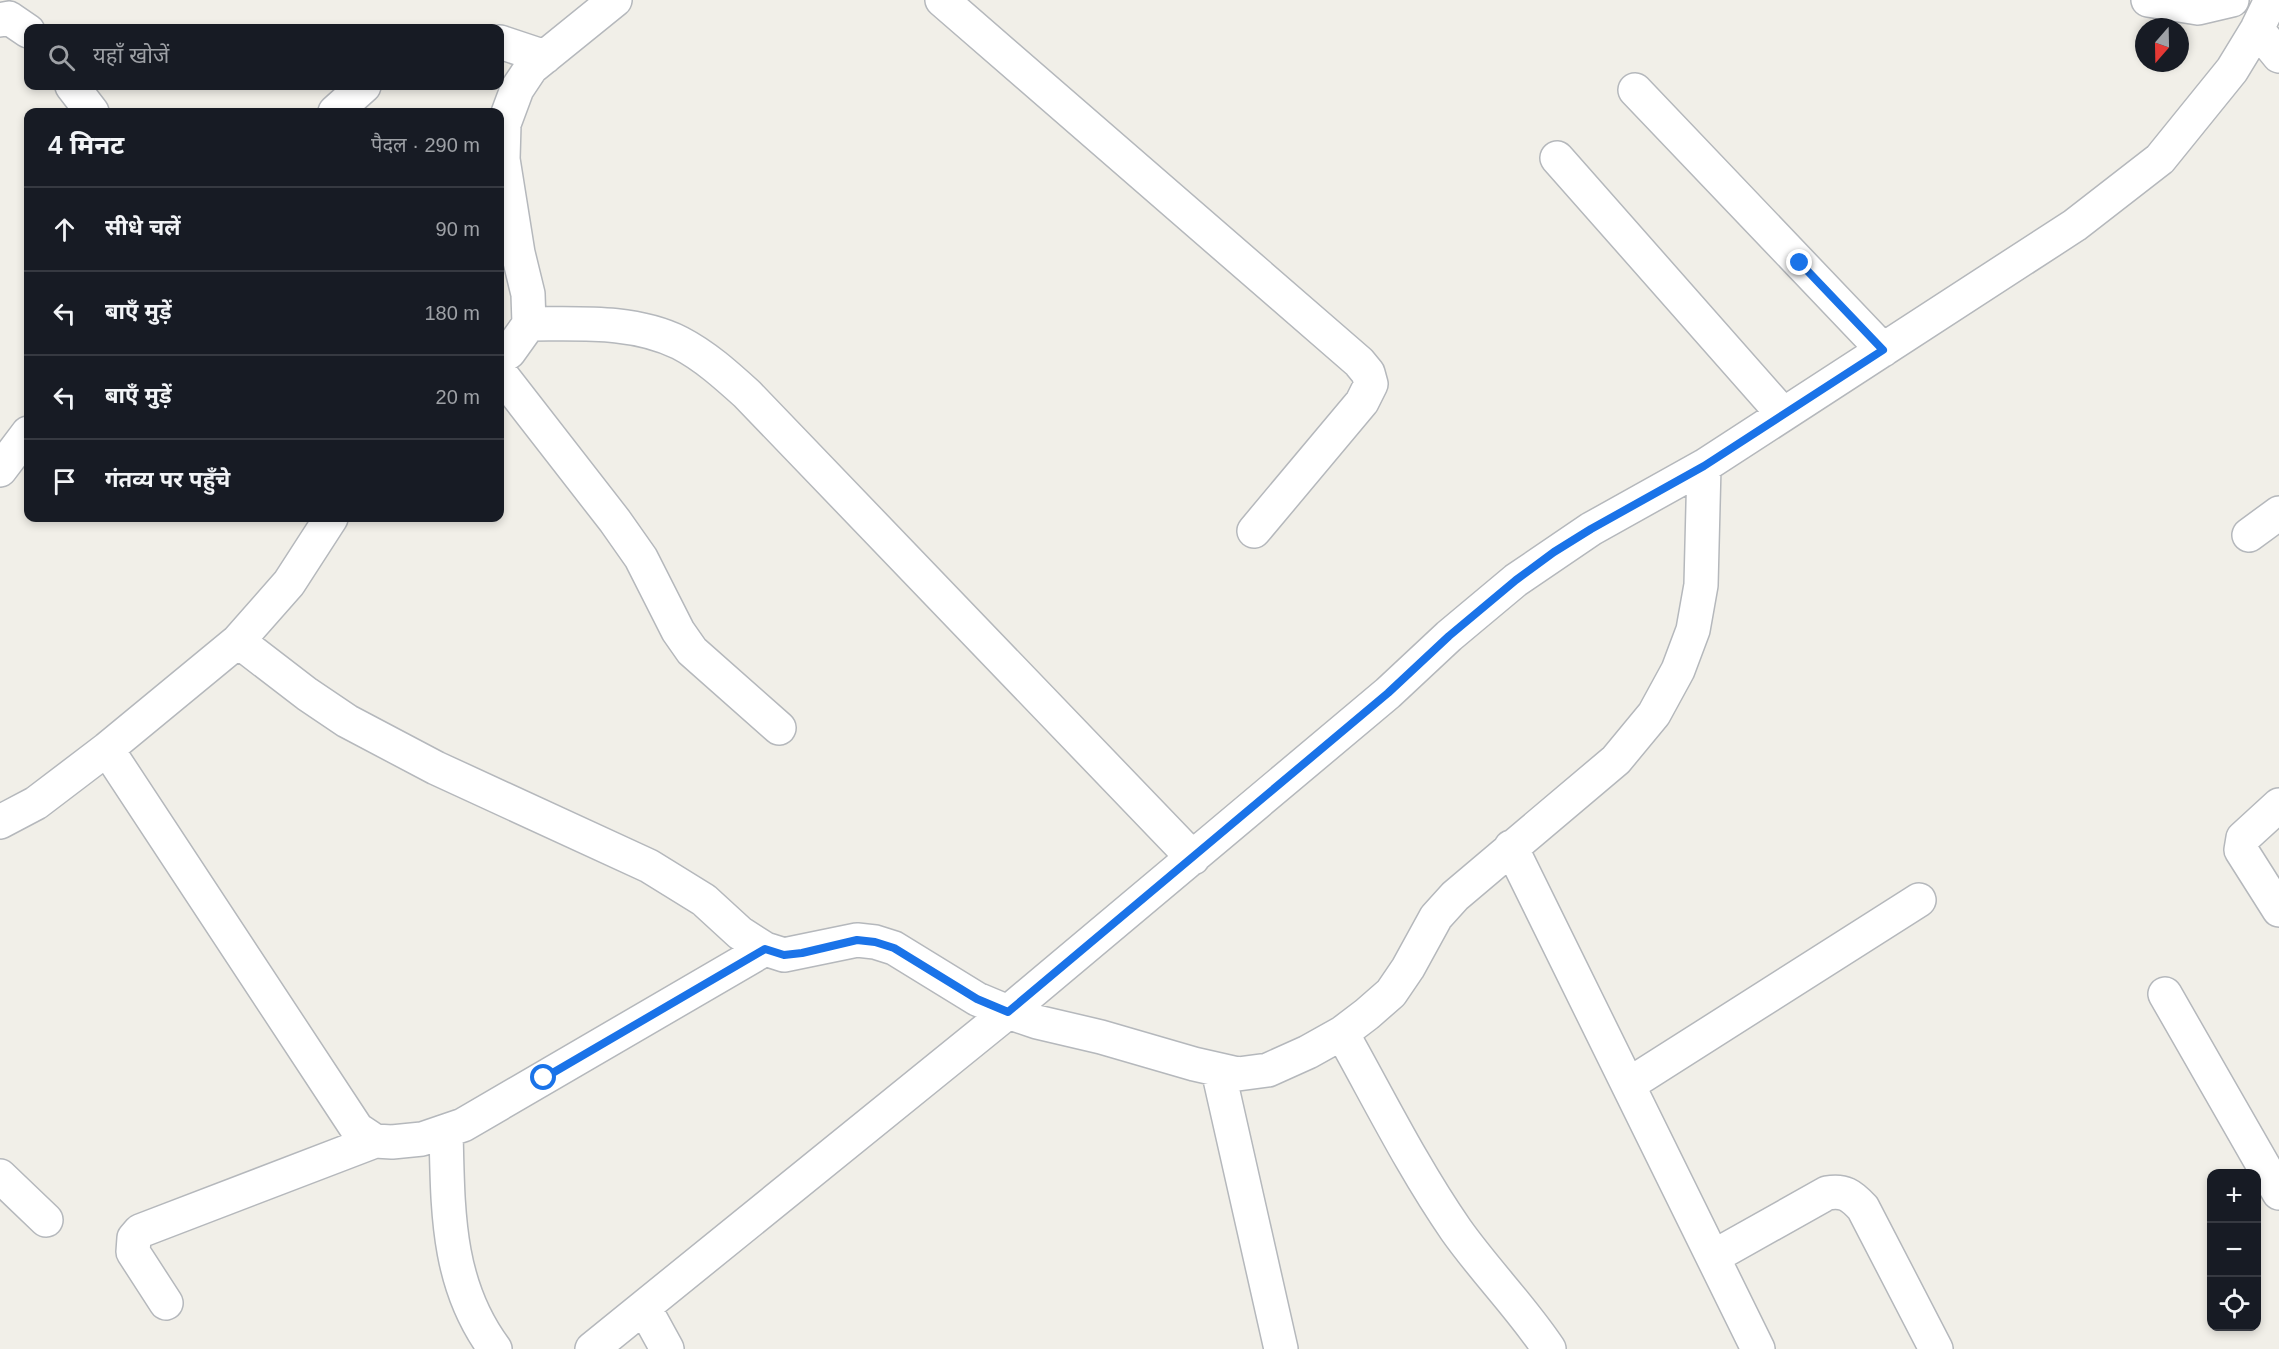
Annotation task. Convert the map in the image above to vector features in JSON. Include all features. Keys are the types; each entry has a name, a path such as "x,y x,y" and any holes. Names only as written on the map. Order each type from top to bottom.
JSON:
{"street":[{"path":"504,124 517,89 531,68 615,0"},
{"path":"942,0 1359,362 1368,373 1371,384 1362,402 1254,531"},
{"path":"2148,0 2198,8 2232,0"},
{"path":"592,1349 1008,1012 1388,693 1449,636 1516,580 1554,552 1704,466 1883,350 2074,225 2160,159 2232,70 2271,0"},
{"path":"0,20 9,18 24,28"},
{"path":"2256,29 2279,56"},
{"path":"504,43 545,57"},
{"path":"75,90 89,108"},
{"path":"339,108 360,90"},
{"path":"1635,90 1883,350"},
{"path":"1557,158 1783,414"},
{"path":"504,165 518,253 528,294 529,324 509,352 504,355"},
{"path":"529,324 610,324 649,332 680,343 716,366 747,394 1193,858"},
{"path":"504,378 615,520 641,558 678,632 692,651 779,728"},
{"path":"0,470 24,438"},
{"path":"238,641 307,694 347,721 436,768 649,866 704,900 740,933 765,949 784,955 857,940 875,942 894,948 977,999 1008,1012 1037,1022 1238,1074 1268,1070 1308,1052 1342,1033 1391,993 1408,968 1436,917 1455,896 1616,760 1654,714 1678,670 1693,630 1701,585 1704,466"},
{"path":"2249,535 2279,513"},
{"path":"0,822 36,803 107,749 238,641 289,583 328,522"},
{"path":"107,749 357,1130 375,1141"},
{"path":"2279,805 2243,838 2241,850 2279,910"},
{"path":"1511,847 1758,1349"},
{"path":"1628,1085 1919,900"},
{"path":"166,1303 133,1252 134,1238 140,1231 375,1141 422,1139 463,1125 765,949"},
{"path":"2165,994 2279,1193"},
{"path":"1342,1033 1438,1202 1457,1231 1515,1302 1549,1349"},
{"path":"1218,1070 1281,1349"},
{"path":"446,1131 451,1239 459,1277 471,1310 495,1349"},
{"path":"0,1176 46,1220"},
{"path":"1713,1257 1827,1193 1841,1191 1851,1196 1863,1208 1936,1349"},
{"path":"644,1307 667,1349"}],"route":[{"path":"544,1078 765,949 784,955 857,940 875,942 894,948 977,999 1008,1012 1388,693 1449,636 1516,580 1554,552 1704,466 1883,350 1800,263"}]}
